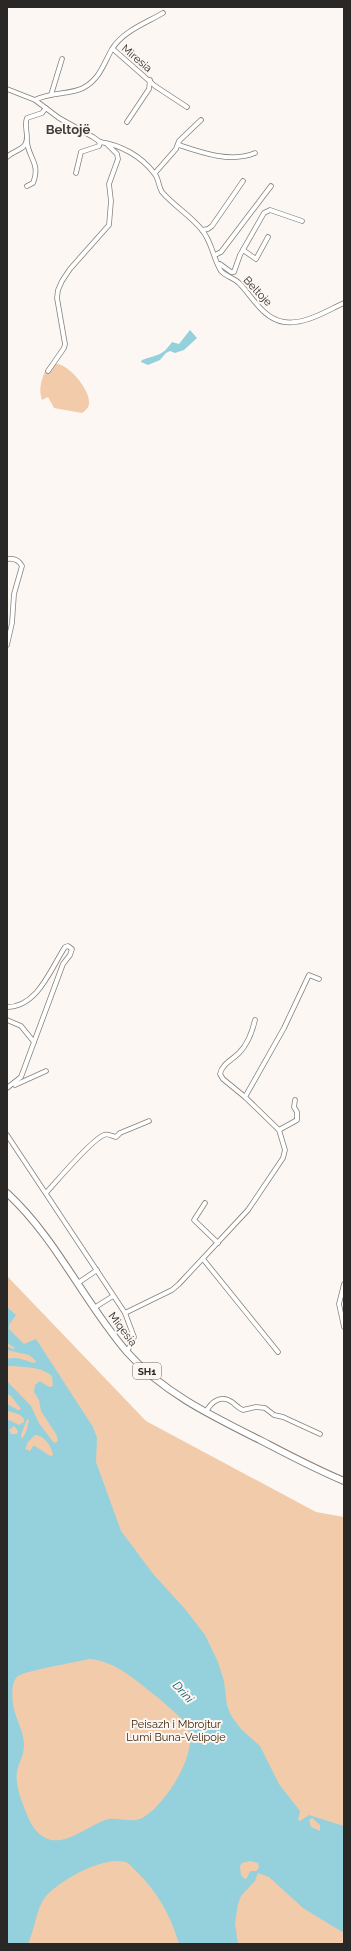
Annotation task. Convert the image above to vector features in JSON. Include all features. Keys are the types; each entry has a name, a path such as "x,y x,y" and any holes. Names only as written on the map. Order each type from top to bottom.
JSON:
{"main road":[{"name":"Miqesia","path":"7,1193 41,1231 94,1308 127,1352 163,1385 206,1412 314,1468 344,1481"}],"street":[{"path":"35,100 83,88 101,72 113,49 133,30 163,14"},
{"name":"Miresia","path":"113,49 155,86 187,107"},
{"path":"51,95 62,59"},
{"name":"Miresia","path":"127,122 149,89 150,80"},
{"path":"7,89 35,100 59,118 100,142 99,146 81,152 76,173"},
{"path":"27,186 32,183 36,169 27,146 25,122 27,118 42,113 46,108"},
{"path":"155,173 179,145 178,141 201,120"},
{"path":"7,157 23,146 27,140"},
{"name":"Beltoje","path":"100,142 130,152 155,173 158,186 202,230 220,264 223,273 239,283 257,304 277,320 288,322 301,321 344,303"},
{"path":"48,371 66,344 57,298 60,284 79,259 109,225 111,201 109,184 118,159 114,150 105,143"},
{"path":"179,145 203,152 234,157 246,157 255,153"},
{"path":"202,230 208,229 212,226 243,181"},
{"path":"215,255 225,246 271,186"},
{"path":"220,264 231,272 234,272 242,250 264,213 270,210 302,221"},
{"path":"242,250 256,259 268,237"},
{"path":"7,559 15,559 20,562 22,566 14,594 12,623 7,646"},
{"path":"7,1007 15,1006 29,999 39,989 55,966 65,947 68,946 72,949 63,964 21,1077 8,1088"},
{"path":"245,1096 284,1028 309,975 319,979"},
{"path":"7,1020 21,1026 34,1042"},
{"path":"125,1313 176,1287 248,1210 283,1158 285,1150 279,1130 250,1104 245,1096 220,1074 222,1068 239,1053 249,1040 255,1020"},
{"path":"8,1088 46,1070"},
{"path":"279,1130 297,1120 297,1112 294,1107 296,1100"},
{"path":"46,1194 92,1144 102,1136 105,1134 116,1136 149,1121"},
{"path":"7,1135 125,1313 134,1339 127,1352"},
{"path":"205,1204 194,1220 218,1243"},
{"path":"203,1259 278,1352"},
{"path":"78,1283 97,1270"},
{"path":"344,1284 339,1304 344,1328"},
{"path":"94,1308 113,1296"},
{"path":"206,1412 210,1404 216,1400 224,1399 230,1401 243,1410 256,1407 264,1408 274,1415 283,1417 320,1434"}],"green space":[{"path":"56,364 66,368 83,385 89,398 89,405 82,413 54,408 48,397 42,400 41,383 47,367"},
{"name":"Peisazh i Mbrojtur Lumi Buna-Velipoje","path":"7,1276 146,1421 316,1512 344,1517 344,1944 7,1944"}],"water":[{"path":"190,330 197,338 184,350 175,353 170,351 160,360 148,365 141,362 142,360 163,352 172,342 179,344"},
{"name":"Drini","path":"7,1307 16,1315 9,1325 9,1329 24,1344 36,1339 93,1427 97,1438 96,1462 121,1531 154,1575 185,1609 205,1635 218,1662 224,1681 227,1706 232,1717 241,1729 260,1746 279,1784 300,1811 298,1820 300,1821 309,1815 344,1826 344,1933 303,1908 269,1877 258,1873 255,1881 241,1896 238,1904 235,1923 238,1944 179,1944 172,1924 157,1896 144,1879 129,1864 116,1861 94,1866 62,1883 46,1896 40,1906 28,1944 7,1944 7,1419 19,1425 24,1422 24,1419 16,1413 7,1411 7,1404 18,1410 21,1409 11,1396 7,1394 7,1381 31,1406 39,1423 53,1442 56,1443 58,1440 56,1434 41,1411 39,1400 34,1392 35,1385 40,1381 49,1387 53,1386 52,1376 42,1370 7,1366 7,1359 11,1358 34,1363 36,1361 29,1355 7,1350 7,1346 13,1349 15,1348 7,1343","holes":["27,1419 29,1420 26,1432 22,1439 21,1435","14,1426 18,1431 17,1434 11,1434 9,1430","35,1435 41,1437 47,1442 53,1455 50,1456 35,1446 33,1446 30,1451 25,1449 28,1442","89,1659 108,1663 117,1667 133,1678 170,1708 184,1722 189,1731 190,1741 183,1767 168,1793 149,1813 136,1820 105,1820 65,1839 51,1840 38,1833 28,1817 19,1792 17,1771 23,1752 24,1740 13,1704 12,1693 14,1682 18,1676 40,1669","312,1818 320,1825 320,1831 311,1827 309,1820","250,1861 258,1863 259,1868 256,1871 250,1871 245,1879 241,1875 240,1866 242,1863"]}],"district":[{"name":"Beltojë","path":"68,129"}]}
